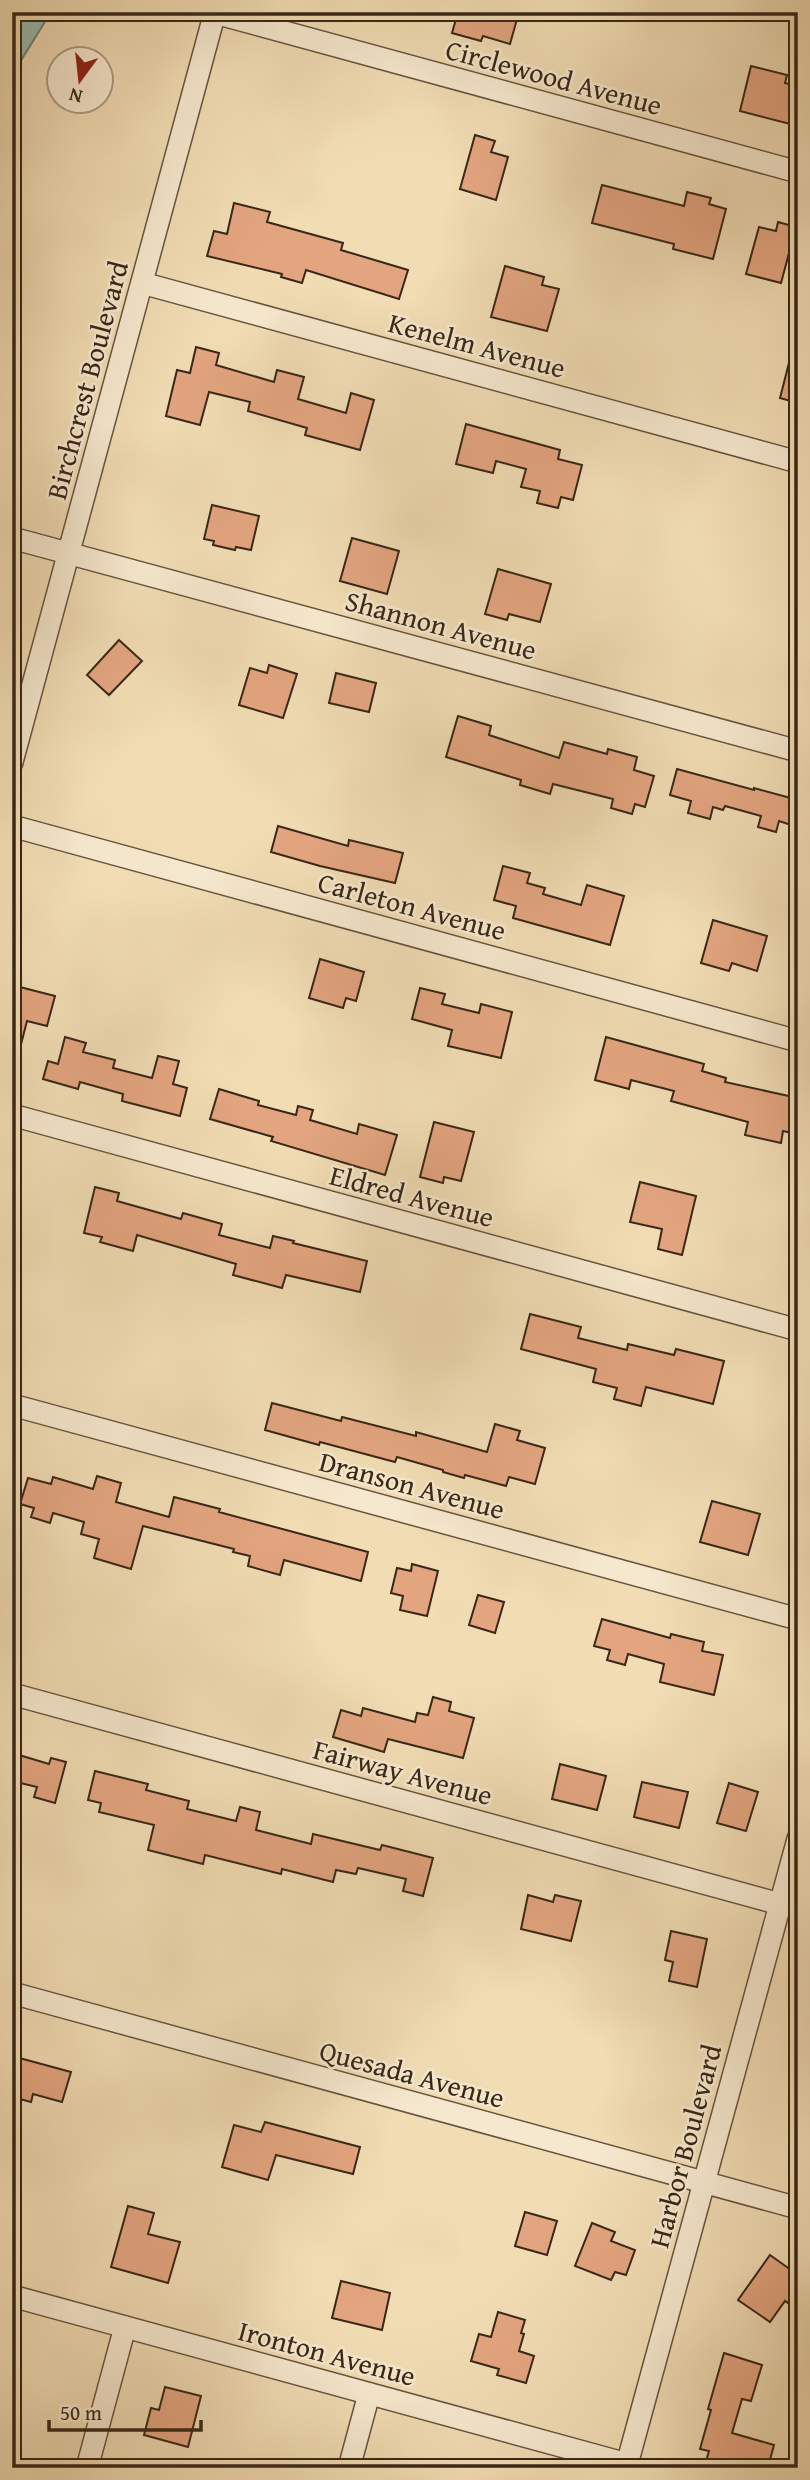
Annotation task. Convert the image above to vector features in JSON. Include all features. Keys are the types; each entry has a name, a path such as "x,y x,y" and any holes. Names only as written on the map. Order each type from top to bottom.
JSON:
{"street":[{"name":"Circlewood Avenue","path":"215,13 798,172"},
{"name":"Birchcrest Boulevard","path":"12,762 215,13"},
{"name":"Kenelm Avenue","path":"142,283 798,462"},
{"name":"Shannon Avenue","path":"12,538 798,751"},
{"name":"Carleton Avenue","path":"12,826 798,1041"},
{"name":"Eldred Avenue","path":"12,1115 798,1330"},
{"name":"Dranson Avenue","path":"12,1405 798,1619"},
{"name":"Fairway Avenue","path":"12,1694 780,1904"},
{"name":"Harbor Boulevard","path":"626,2466 798,1839"},
{"name":"Quesada Avenue","path":"12,1993 798,2208"},
{"name":"Ironton Avenue","path":"12,2296 626,2466"},
{"path":"87,2468 125,2327"},
{"path":"349,2468 369,2394"}],"water":[{"path":"12,12 51,12 12,75"}],"building":[{"path":"458,12 519,12 510,44 483,36 481,41 452,33"},
{"path":"751,66 787,75 785,83 798,86 798,126 740,111"},
{"path":"475,135 495,141 491,152 508,157 496,200 460,189"},
{"path":"602,185 684,206 687,192 711,198 709,204 726,209 713,259 673,249 674,244 592,223"},
{"path":"234,203 270,212 267,222 343,243 341,250 408,270 399,299 306,270 302,283 281,277 282,274 207,256 214,231 227,234"},
{"path":"778,222 796,227 781,283 746,274 759,227 776,231"},
{"path":"505,266 544,277 542,285 559,289 547,331 491,317"},
{"path":"196,347 219,353 216,365 274,382 277,370 304,377 298,399 346,413 351,393 374,400 360,450 305,435 307,428 248,411 250,402 209,392 200,425 166,416 177,370 190,373"},
{"path":"792,351 798,351 798,403 780,398"},
{"path":"466,424 560,450 558,459 582,465 573,500 561,497 558,508 537,503 540,491 521,487 526,469 496,461 493,473 456,464"},
{"path":"212,505 259,516 251,550 213,545 214,541 204,539"},
{"path":"352,538 399,551 387,594 340,581"},
{"path":"498,569 551,584 540,622 509,614 507,620 485,614"},
{"path":"119,640 142,661 109,695 87,675"},
{"path":"269,665 297,674 283,718 239,705 250,668 267,673"},
{"path":"336,673 376,683 369,712 329,703"},
{"path":"458,716 491,726 489,735 559,758 564,742 607,754 608,749 637,757 634,770 654,776 645,807 635,804 632,814 611,808 613,799 553,784 550,794 520,785 521,780 446,757"},
{"path":"677,769 798,800 791,825 779,821 776,832 758,827 761,816 725,806 723,810 713,807 710,819 688,813 691,801 670,795"},
{"path":"278,826 348,846 349,840 403,853 395,883 271,852"},
{"path":"503,866 530,873 527,883 545,888 543,894 581,905 587,885 624,896 610,945 513,918 516,906 494,900"},
{"path":"713,920 767,936 757,971 732,963 729,971 701,963"},
{"path":"320,959 364,972 356,1001 346,998 343,1008 309,998"},
{"path":"12,985 55,996 47,1026 27,1021 18,1056 12,1055"},
{"path":"420,988 445,994 442,1004 479,1013 481,1004 512,1012 501,1058 448,1046 452,1030 412,1019"},
{"path":"65,1037 86,1043 83,1052 115,1060 113,1068 152,1078 158,1056 179,1061 173,1084 187,1088 180,1116 122,1101 123,1094 80,1082 78,1089 43,1079 48,1061 58,1064"},
{"path":"606,1037 704,1064 702,1071 726,1078 725,1082 798,1098 792,1133 783,1131 781,1143 745,1135 748,1122 671,1101 674,1091 631,1080 629,1089 595,1080"},
{"path":"219,1089 259,1101 258,1105 296,1115 298,1106 313,1110 310,1120 357,1134 359,1124 397,1135 385,1175 271,1141 273,1137 210,1119"},
{"path":"434,1122 474,1132 461,1181 444,1177 443,1183 420,1177"},
{"path":"640,1182 696,1196 682,1255 658,1249 662,1229 630,1222"},
{"path":"95,1187 119,1193 117,1201 181,1219 183,1213 222,1224 219,1235 270,1248 273,1236 367,1261 360,1292 286,1275 282,1288 233,1275 236,1264 137,1235 133,1251 100,1242 102,1237 84,1233"},
{"path":"530,1314 581,1327 578,1338 627,1350 628,1344 674,1355 676,1349 724,1361 713,1404 646,1387 641,1406 614,1399 617,1388 593,1382 596,1369 521,1349"},
{"path":"272,1403 341,1421 342,1417 416,1436 416,1432 487,1452 495,1424 520,1431 517,1440 545,1448 535,1484 509,1477 506,1486 465,1475 464,1478 397,1457 395,1462 265,1430"},
{"path":"97,1476 121,1483 116,1502 169,1517 174,1497 220,1509 219,1512 368,1552 361,1581 284,1560 280,1575 248,1566 250,1556 233,1552 234,1549 143,1526 131,1569 94,1558 99,1539 81,1534 84,1522 53,1513 50,1523 31,1517 34,1508 20,1504 28,1478 51,1484 53,1477 93,1489"},
{"path":"712,1501 760,1514 748,1555 700,1542"},
{"path":"412,1564 438,1571 427,1616 400,1610 403,1596 391,1593 397,1568 411,1571"},
{"path":"478,1595 504,1602 495,1633 469,1625"},
{"path":"602,1619 670,1638 671,1634 704,1642 702,1651 723,1655 714,1695 660,1682 664,1664 628,1654 625,1665 607,1660 610,1650 594,1646"},
{"path":"433,1697 451,1702 449,1711 474,1718 463,1758 388,1739 384,1752 333,1737 341,1710 361,1716 363,1708 415,1722 417,1713 428,1715"},
{"path":"19,1755 49,1764 51,1758 66,1762 55,1803 34,1797 37,1787 12,1781"},
{"path":"560,1764 606,1776 597,1810 552,1799"},
{"path":"95,1771 148,1784 146,1790 189,1801 187,1809 236,1821 240,1807 260,1812 256,1830 311,1844 313,1834 380,1850 382,1845 433,1858 423,1896 403,1891 406,1879 358,1868 356,1874 336,1870 333,1882 282,1869 281,1874 205,1855 203,1864 148,1850 154,1825 99,1812 101,1803 88,1800"},
{"path":"642,1782 688,1792 679,1828 634,1817"},
{"path":"729,1783 758,1792 746,1831 717,1823"},
{"path":"528,1895 553,1902 555,1895 581,1901 571,1941 521,1929"},
{"path":"671,1931 707,1939 697,1987 669,1981 673,1962 665,1960"},
{"path":"12,2056 71,2072 62,2102 33,2094 31,2102 12,2097"},
{"path":"265,2122 360,2147 353,2174 276,2155 268,2180 222,2167 234,2125 261,2132"},
{"path":"128,2206 154,2213 148,2234 180,2242 168,2283 111,2267"},
{"path":"525,2212 557,2221 547,2255 515,2246"},
{"path":"592,2223 615,2232 611,2241 635,2250 626,2275 615,2272 611,2280 575,2266"},
{"path":"770,2255 798,2275 798,2310 785,2301 770,2322 738,2300"},
{"path":"341,2281 390,2293 382,2330 332,2318"},
{"path":"498,2312 525,2320 519,2351 534,2356 526,2383 497,2375 499,2369 471,2361 479,2334 491,2337"},
{"path":"724,2353 762,2365 751,2401 742,2399 732,2433 774,2445 768,2467 748,2462 746,2468 704,2468 709,2451 700,2449"},
{"path":"165,2387 201,2396 188,2447 144,2435 151,2408 159,2410"}]}
